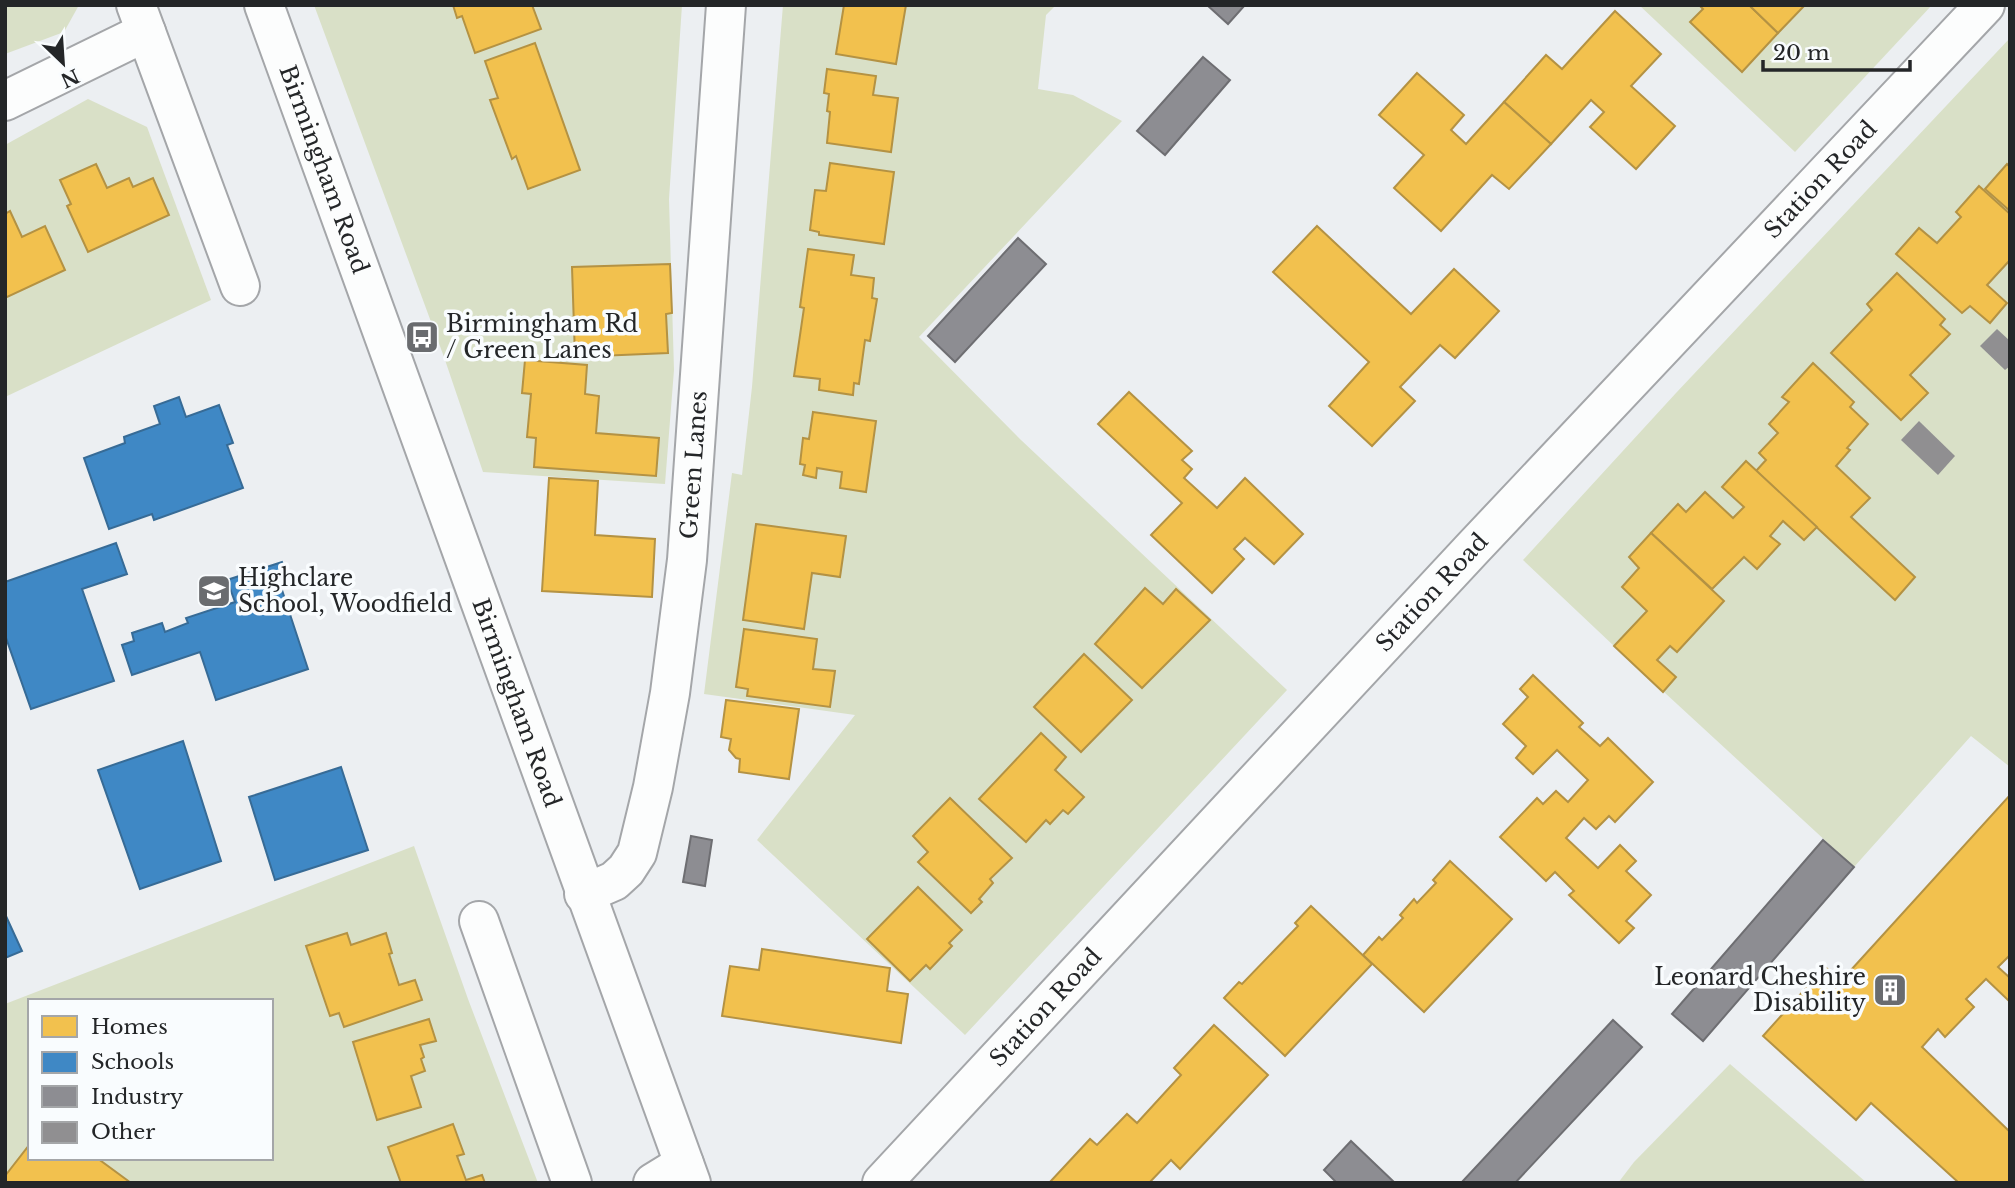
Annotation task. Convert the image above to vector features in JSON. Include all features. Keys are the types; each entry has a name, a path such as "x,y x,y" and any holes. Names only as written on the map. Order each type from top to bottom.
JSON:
{"street":[{"name":"Birmingham Road","path":"264,5 394,359 584,894 676,1177"},
{"name":"Green Lanes","path":"584,894 614,881 626,870 637,853 653,787 670,693 687,560 726,5"},
{"name":"Station Road","path":"882,1183 1492,527 1985,5"},
{"path":"5,101 141,19 240,286"},
{"path":"479,921 572,1183"}],"green space":[{"path":"5,5 79,5 64,32 5,54"},
{"path":"314,5 682,5 669,199 674,370 665,484 483,472 444,357"},
{"path":"783,5 1056,5 1046,15 1038,89 1073,95 1122,121 919,337 1021,440 1287,690 965,1035 757,840 855,715 704,694 732,473 742,475 752,387"},
{"path":"1639,5 1932,5 1795,152"},
{"path":"2010,38 2010,767 1971,736 1854,867 1523,560"},
{"path":"88,99 147,127 211,300 5,397 5,145"},
{"path":"414,846 468,999 538,1183 5,1183 5,1004"},
{"path":"1730,1064 1867,1183 1618,1183 1634,1162"}],"building: Homes":[{"path":"453,5 532,5 541,29 475,53 462,16 457,18"},
{"path":"844,5 906,5 896,64 836,54"},
{"path":"1699,5 1749,5 1778,33 1742,72 1690,22 1703,9"},
{"path":"1749,5 1805,5 1778,33"},
{"path":"1615,11 1661,54 1631,86 1675,126 1636,169 1590,127 1604,112 1591,100 1551,144 1504,102 1546,55 1562,69"},
{"path":"535,43 580,170 528,189 516,156 512,159 490,100 498,98 485,61"},
{"path":"827,69 876,76 873,95 898,98 891,152 827,143 829,94 824,93"},
{"path":"1417,73 1464,115 1451,130 1466,144 1504,102 1551,144 1509,189 1492,175 1441,231 1394,188 1424,155 1379,115"},
{"path":"830,163 894,172 884,244 819,235 819,232 810,230 815,190 826,191"},
{"path":"96,164 107,188 129,178 133,187 153,178 169,215 88,252 67,206 71,204 60,180"},
{"path":"2007,164 2010,167 2010,211 1985,189"},
{"path":"1979,186 2010,214 2010,260 1987,285 2007,303 1990,323 1970,306 1962,313 1896,254 1919,228 1937,243 1961,217 1956,212"},
{"path":"10,211 22,237 45,226 65,270 5,298 5,214"},
{"path":"1317,226 1411,314 1454,269 1499,311 1455,358 1440,345 1400,387 1415,401 1372,446 1329,406 1369,362 1273,272"},
{"path":"808,249 854,255 851,275 874,278 872,298 877,299 870,341 865,340 859,384 854,383 853,395 819,390 820,379 794,376 804,308 800,307"},
{"path":"670,264 672,313 666,314 668,353 575,357 572,267"},
{"path":"1897,273 1945,319 1940,325 1950,334 1910,375 1928,393 1901,420 1831,353 1872,310 1867,304"},
{"path":"525,360 587,365 585,394 599,396 596,433 659,438 656,476 534,467 536,438 527,437 531,394 522,393"},
{"path":"1813,363 1854,402 1850,407 1868,424 1847,448 1850,450 1836,466 1870,498 1851,517 1915,577 1895,600 1756,471 1766,460 1759,453 1778,433 1769,424 1789,402 1782,397"},
{"path":"1129,392 1192,451 1182,460 1192,469 1184,478 1217,508 1245,478 1303,534 1274,564 1245,538 1234,549 1244,559 1212,593 1151,535 1182,503 1098,424"},
{"path":"813,412 876,421 866,492 840,488 842,472 817,468 816,478 803,475 805,465 800,464 803,438 809,439"},
{"path":"1746,461 1817,527 1804,540 1783,521 1770,536 1780,544 1757,569 1744,557 1712,589 1651,533 1678,504 1686,512 1705,492 1733,518 1744,507 1722,487"},
{"path":"549,478 598,481 595,535 655,539 652,597 542,591"},
{"path":"756,524 846,536 840,577 812,573 804,629 743,620"},
{"path":"1651,533 1724,601 1677,652 1670,646 1657,660 1676,677 1663,692 1614,646 1647,611 1622,587 1639,568 1629,557"},
{"path":"1145,588 1163,604 1176,589 1210,620 1142,688 1095,644"},
{"path":"744,629 817,639 813,669 835,671 830,707 747,696 748,689 736,687"},
{"path":"1084,654 1132,700 1081,752 1034,707"},
{"path":"1533,675 1583,723 1579,727 1600,746 1608,738 1653,782 1615,822 1609,816 1596,829 1584,818 1566,838 1598,868 1620,845 1636,861 1626,871 1651,895 1626,921 1634,928 1619,943 1569,895 1574,891 1555,872 1546,881 1500,837 1537,798 1543,804 1556,791 1568,802 1588,780 1557,750 1533,774 1516,758 1526,746 1503,724 1528,697 1520,689"},
{"path":"726,700 799,709 789,779 739,772 740,759 729,750 731,739 721,737"},
{"path":"1041,733 1066,757 1055,770 1084,797 1068,814 1063,810 1050,824 1046,820 1026,842 979,799"},
{"name":"Leonard Cheshire Disability","path":"2010,795 2010,955 1998,967 2010,978 2010,1002 1986,979 1966,999 1974,1007 1945,1037 1938,1029 1922,1047 2010,1132 2010,1183 1959,1183 1871,1103 1856,1120 1763,1036 1825,967 1841,981"},
{"path":"950,798 1012,858 990,879 993,883 979,899 982,902 971,913 918,862 928,852 913,836"},
{"path":"1450,861 1512,919 1424,1012 1363,955 1379,937 1382,940 1403,918 1400,915 1414,899 1417,903 1436,883 1433,880"},
{"path":"918,887 962,930 949,943 952,946 930,969 926,965 910,981 867,939"},
{"path":"1311,906 1372,964 1285,1056 1224,998 1239,982 1242,984 1298,926 1295,923"},
{"path":"347,933 351,945 386,933 392,953 389,954 399,985 415,980 422,1000 344,1027 339,1013 330,1016 306,946"},
{"path":"762,949 890,968 887,991 908,994 901,1043 722,1016 730,966 759,970"},
{"path":"429,1019 436,1041 420,1045 425,1071 411,1076 421,1107 377,1120 353,1042"},
{"path":"1214,1025 1268,1075 1180,1169 1171,1160 1149,1183 1049,1183 1090,1139 1097,1145 1127,1114 1137,1123 1181,1075 1174,1068"},
{"path":"453,1124 464,1154 457,1156 466,1180 482,1175 485,1183 401,1183 388,1147"},
{"path":"28,1147 28,1160 100,1160 131,1183 5,1183 5,1176"}],"building: Schools":[{"path":"179,397 186,417 219,405 233,443 227,445 243,488 154,520 152,514 109,529 84,458 125,443 124,437 160,424 154,406"},
{"path":"116,543 127,574 82,589 114,681 31,709 5,635 5,582"},
{"path":"282,562 289,581 280,584 308,669 216,700 200,652 132,675 122,645 134,641 132,633 162,623 165,632 188,623 186,618 235,602 227,580"},
{"path":"183,741 221,861 140,889 98,770"},
{"path":"341,767 368,850 275,880 249,797"},
{"path":"5,914 22,951 5,958"}],"building: Industry":[{"path":"1207,5 1245,5 1228,24"},
{"path":"1203,57 1230,80 1165,155 1137,131"},
{"path":"1018,238 1046,264 955,362 928,336"},
{"path":"691,836 712,840 705,886 683,882"},
{"path":"1823,840 1854,867 1703,1041 1672,1014"},
{"path":"1613,1020 1642,1047 1515,1183 1461,1183"},
{"path":"1351,1141 1395,1183 1337,1183 1324,1170"}],"building: Other":[{"path":"1997,329 2010,341 2010,366 2005,370 1980,346"},
{"path":"1919,421 1955,456 1938,475 1901,440"}],"place":[{"name":"Birmingham Rd / Green Lanes","path":"422,337"},
{"name":"Highclare School, Woodfield","path":"214,591"},
{"name":"Leonard Cheshire Disability","path":"1890,990"}]}
